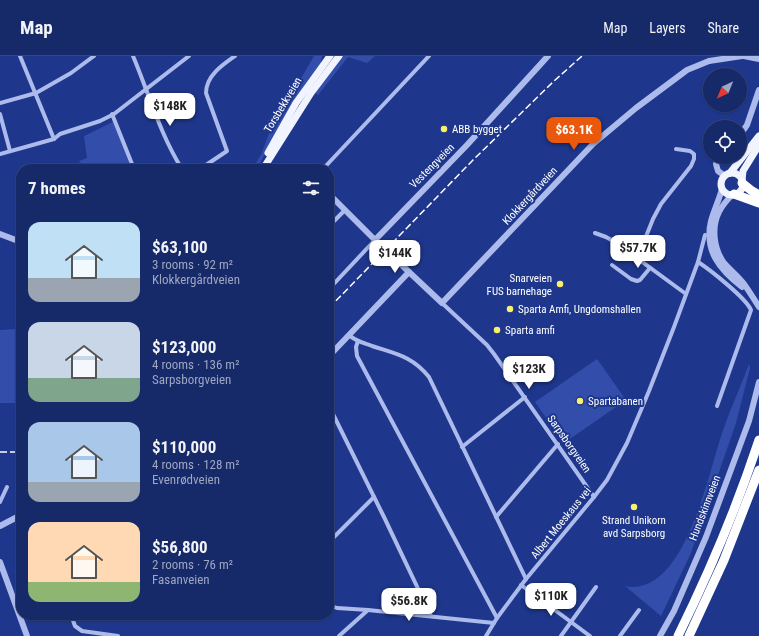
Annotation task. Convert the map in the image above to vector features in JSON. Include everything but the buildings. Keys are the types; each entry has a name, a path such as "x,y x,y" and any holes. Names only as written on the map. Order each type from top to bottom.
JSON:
{"highway":[{"path":"742,182 759,195"},
{"path":"733,195 759,203"},
{"path":"678,636 725,532 759,440"},
{"path":"689,636 729,548 759,470"}],"main road":[{"name":"Torsbekkveien","path":"263,164 296,103 335,57"},
{"name":"Torsbekkveien","path":"266,164 335,57"},
{"path":"759,136 721,182 722,189 727,194 733,195 740,190 743,171 759,145"},
{"path":"727,174 737,174 742,182"}],"street":[{"path":"20,56 54,139"},
{"path":"0,103 36,93 71,73 94,56"},
{"path":"134,56 166,140 179,164"},
{"path":"0,154 54,139 60,134 100,121 147,89 190,56"},
{"path":"208,164 227,151 206,93 206,86 209,78 235,56"},
{"path":"328,164 429,56"},
{"name":"Vestengveien","path":"334,283 467,145 548,56"},
{"name":"Klokkergårdveien","path":"442,303 607,131 687,70 709,61 743,56 759,59"},
{"path":"747,124 759,90"},
{"path":"0,114 10,151"},
{"path":"112,114 132,164"},
{"path":"637,259 653,219 662,204 691,166 694,159 694,154 690,151 676,149"},
{"path":"716,164 718,171 727,174"},
{"path":"722,189 710,225 709,234 711,247 714,258 721,268 750,293"},
{"path":"733,195 721,209 717,217 715,234 716,245 719,255 725,264 744,284 759,307"},
{"name":"Sarpsborgveien","path":"334,199 375,240 487,345 594,497"},
{"path":"334,221 345,210"},
{"path":"595,233 615,242 686,294"},
{"path":"0,234 16,240"},
{"name":"Albert Moeskaus vei","path":"486,636 496,618 526,579 607,480 627,442 652,384 698,262 705,235"},
{"path":"0,238 16,244"},
{"path":"698,262 706,267 748,304 751,310 717,406"},
{"path":"612,265 631,279 637,281 640,280 650,268"},
{"path":"334,351 409,272"},
{"path":"349,335 358,341 406,357 422,368 429,377 526,579"},
{"path":"358,341 356,347 357,356 496,618"},
{"name":"Hundskinnveien","path":"660,636 674,611 706,537 749,421 759,382"},
{"path":"462,447 525,397"},
{"path":"334,416 431,616"},
{"path":"496,517 558,444"},
{"path":"0,502 7,487"},
{"path":"334,537 374,497"},
{"path":"0,526 16,518"},
{"path":"0,562 16,606"},
{"path":"522,585 590,636"},
{"path":"561,636 596,587"},
{"path":"334,607 494,623"},
{"path":"339,636 368,610"},
{"path":"620,636 639,610"},
{"path":"21,620 27,636"},
{"path":"73,620 75,626 82,632 118,636"}],"shaded area":[{"path":"314,56 322,56 320,64 292,105 260,164 255,164 261,155 270,131 268,129 271,123 268,121 286,95 290,97"},
{"path":"342,56 375,56 367,63 348,57 318,95 314,92"},
{"path":"115,121 129,164 81,164 79,161 87,158 84,136"},
{"path":"16,329 16,403 0,403 0,330"},
{"name":"Spartabanen","path":"597,359 626,400 564,443 535,402"},
{"path":"749,364 750,368 736,423 691,553 661,616 625,586 645,585 661,575 676,557 688,535 698,511 725,425"}],"railway":[{"path":"334,303 473,160 553,82 582,56"},
{"path":"0,452 16,452"}],"place":[{"name":"ABB bygget","path":"444,129"},
{"name":"Snarveien FUS barnehage","path":"560,284"},
{"name":"Sparta Amfi, Ungdomshallen","path":"510,309"},
{"name":"Sparta amfi","path":"497,330"},
{"name":"Spartabanen","path":"580,401"},
{"name":"Strand Unikorn avd Sarpsborg","path":"634,507"}]}
